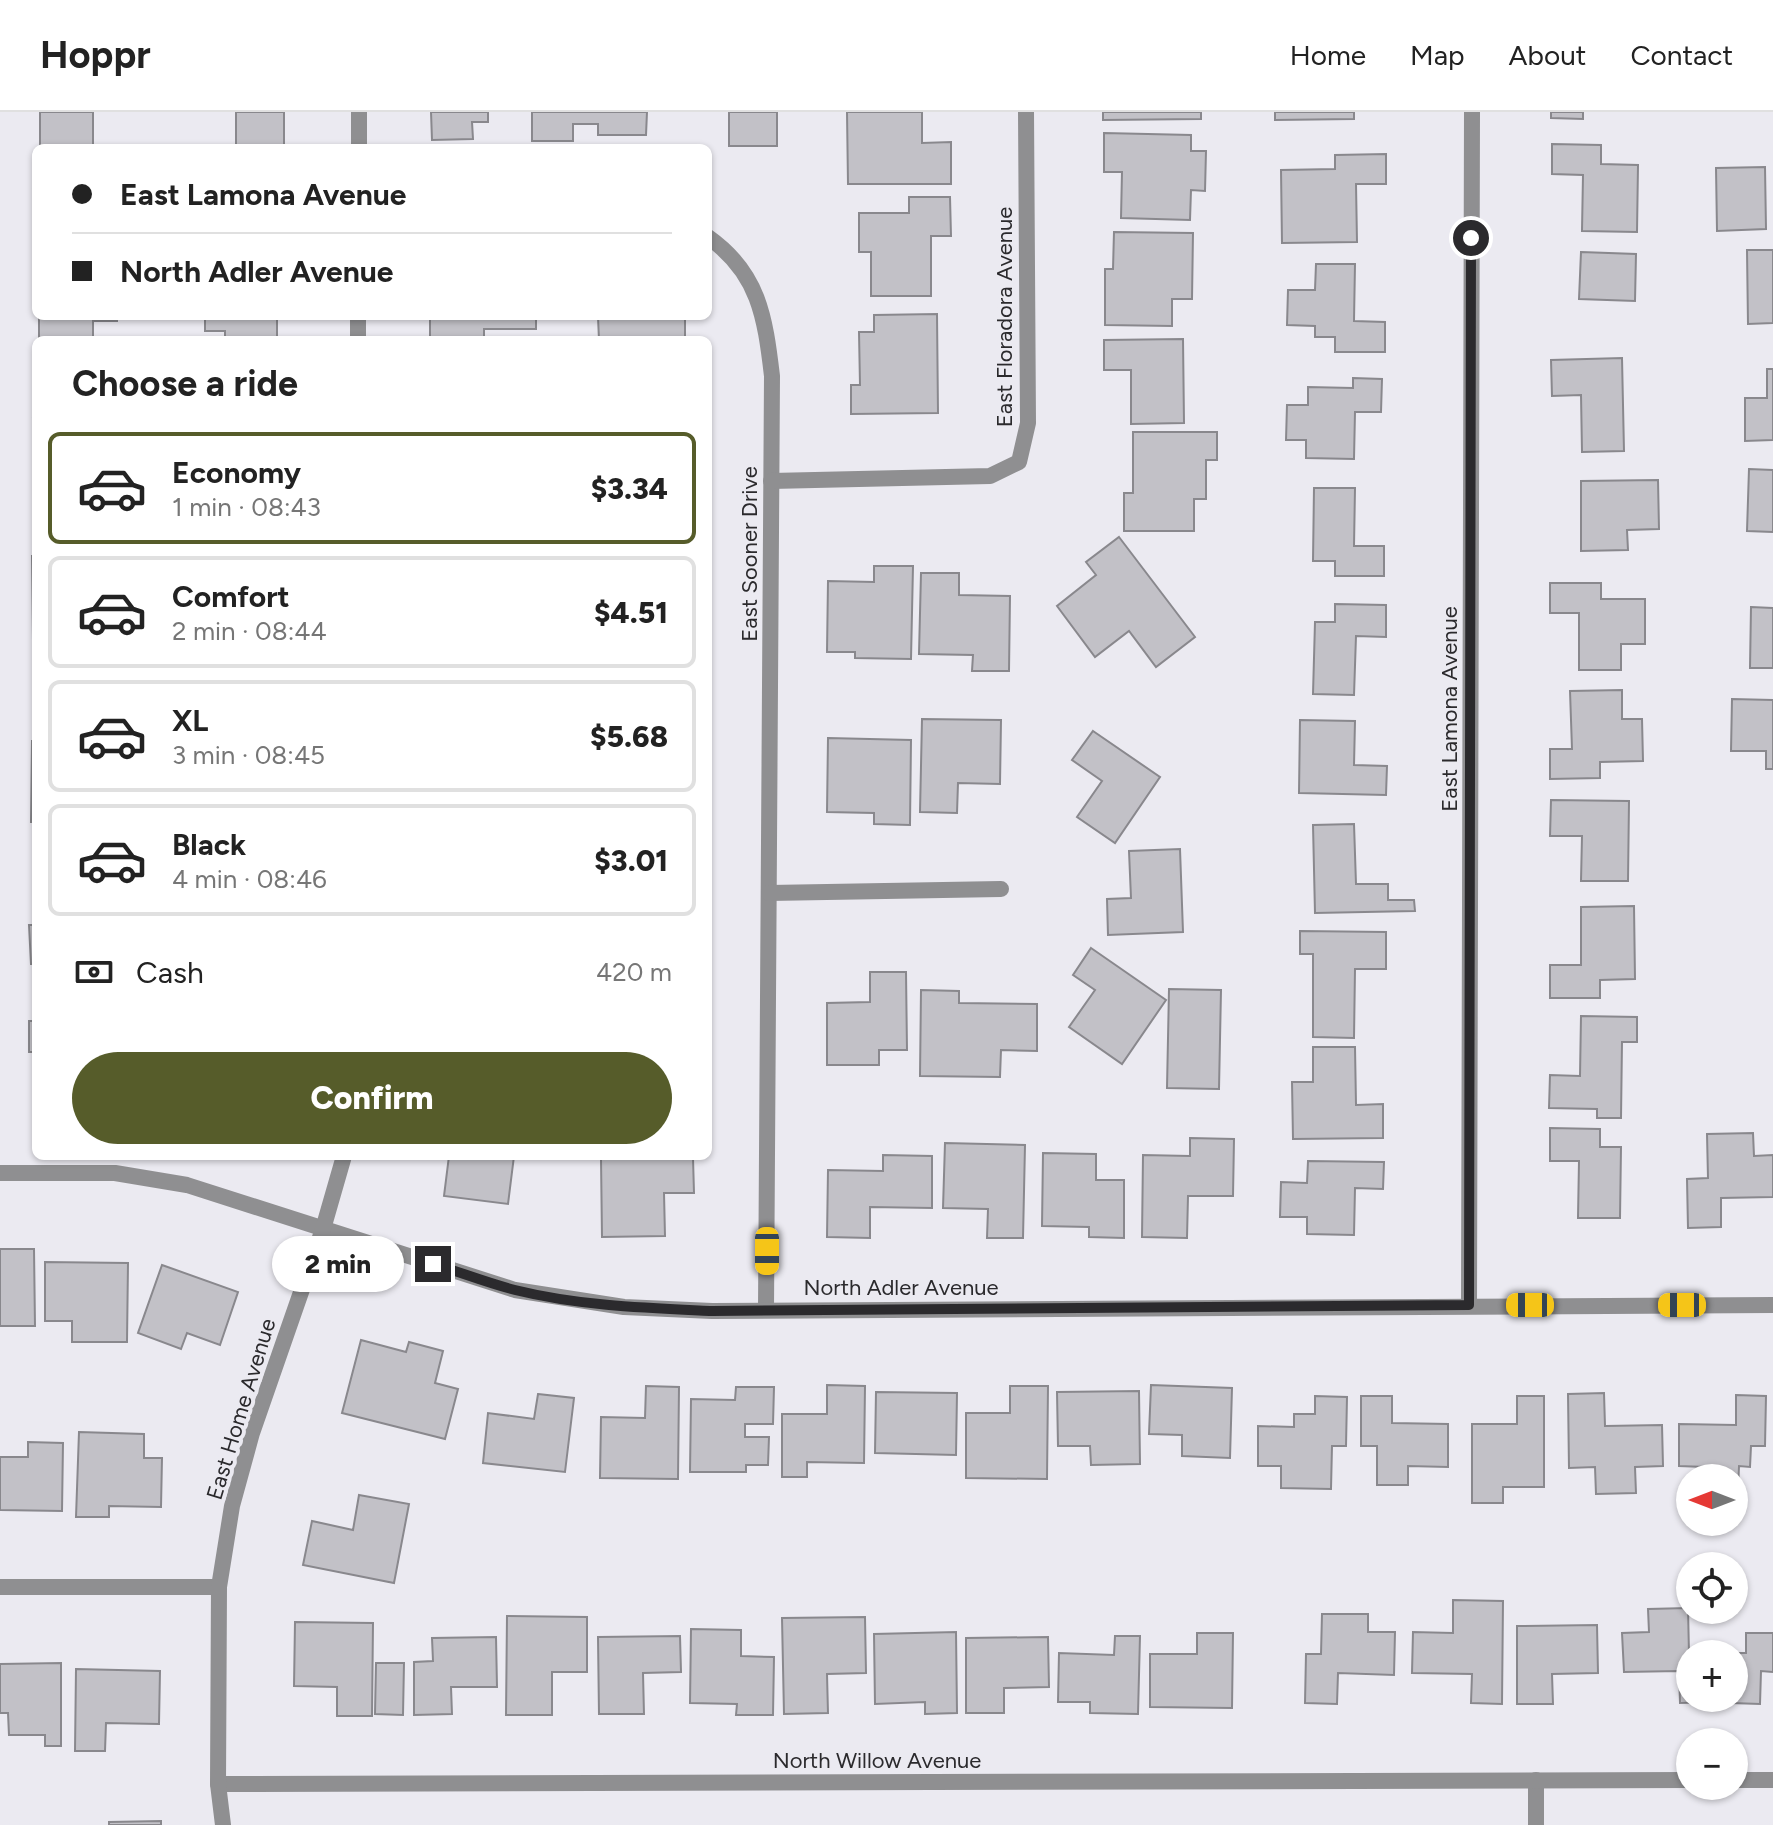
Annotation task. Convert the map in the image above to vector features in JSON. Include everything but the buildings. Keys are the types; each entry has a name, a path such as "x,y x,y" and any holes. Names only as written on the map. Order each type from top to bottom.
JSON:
{"street":[{"path":"359,112 359,144"},
{"name":"East Floradora Avenue","path":"771,481 990,476 1019,462 1028,423 1026,112"},
{"name":"East Lamona Avenue","path":"1469,1305 1472,112"},
{"name":"East Sooner Drive","path":"712,240 726,250 750,279 765,322 772,376 766,1310"},
{"path":"769,893 1001,889"},
{"name":"East Home Avenue","path":"223,1825 218,1784 219,1587 232,1506 252,1433 323,1229 343,1160"},
{"name":"North Adler Avenue","path":"0,1173 115,1173 187,1185 515,1290 624,1307 712,1311 1773,1305"},
{"path":"0,1587 219,1587"},
{"path":"1536,1780 1536,1825"},
{"name":"North Willow Avenue","path":"218,1784 1676,1780"},
{"path":"1748,1780 1773,1780"}],"route":[{"path":"433,1264 515,1290 565,1299 624,1307 712,1311 1469,1305 1471,238"}]}
